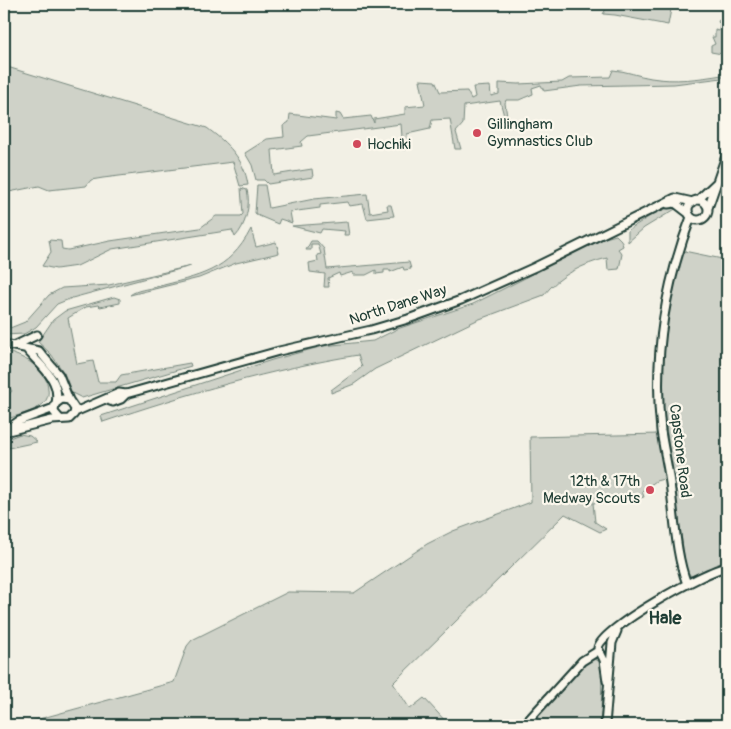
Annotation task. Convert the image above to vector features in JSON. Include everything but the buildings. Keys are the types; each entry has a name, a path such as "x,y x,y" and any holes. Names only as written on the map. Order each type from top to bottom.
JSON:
{"street":[{"path":"665,204 675,203 689,215 700,220 707,214 727,153"},
{"path":"689,215 688,209 718,181"},
{"name":"North Dane Way","path":"71,401 88,405 107,400 113,402 121,399 126,394 279,351 371,330 461,300 535,267 675,198 695,201"},
{"path":"695,201 704,202 708,208"},
{"name":"Capstone Road","path":"687,584 681,570 661,430 659,391 662,325 689,215"},
{"name":"Capstone Road","path":"682,241 700,220"},
{"path":"14,346 37,335"},
{"path":"4,344 28,351 39,351 50,361 59,375 75,412 69,419 60,419 4,432"},
{"path":"28,351 48,371 52,379 56,391 55,414 60,419"},
{"path":"4,432 19,421 55,406 62,399 71,401"},
{"name":"North Dane Way","path":"75,412 85,409 88,405"},
{"path":"607,681 599,644 618,626 687,584 711,571 727,567"},
{"path":"524,725 582,661 600,652 609,654 618,626"},
{"path":"604,640 612,647"},
{"path":"605,725 607,681 612,647"}],"shaded area":[{"path":"609,4 672,4 668,25 603,14"},
{"path":"727,6 727,40 722,54 711,52 711,46 715,44 712,37 715,37 715,30 719,31 720,24 718,22 719,20 722,21 722,15"},
{"path":"4,66 207,128 234,152 243,167 248,185 240,186 233,162 103,178 91,180 86,186 49,190 39,186 4,193"},
{"path":"613,70 669,80 686,80 722,75 722,78 674,84 581,86 544,91 541,85 532,88 533,94 519,100 506,100 508,123 506,123 500,101 464,106 463,124 456,132 461,149 455,149 450,119 432,120 430,129 407,134 409,149 403,150 401,124 308,136 301,142 302,146 272,150 274,175 312,169 313,177 268,184 264,180 256,180 252,165 245,153 267,139 284,137 283,126 289,122 290,114 336,120 336,113 340,114 343,119 371,116 374,123 374,119 405,114 405,107 425,105 420,80 435,81 440,92 467,91 471,99 475,97 473,87 490,86 491,96 499,94 499,83 562,82 569,78 610,77"},
{"path":"257,185 265,185 269,208 314,199 367,194 370,213 388,210 387,205 391,205 394,216 367,219 363,204 349,206 347,202 320,205 320,208 290,212 292,223 280,219 278,224 255,213"},
{"path":"241,188 247,190 248,208 245,221 235,237 232,230 112,249 77,266 56,269 42,266 51,252 49,240 61,241 62,249 68,250 110,241 200,228 216,216 241,216 243,214"},
{"path":"671,207 677,208 644,228 628,242 628,230 655,213"},
{"path":"347,222 349,235 344,235 345,231 322,229 320,233 292,226"},
{"path":"251,229 256,247 276,242 279,253 236,263 199,278 130,295 211,270 233,255"},
{"path":"616,235 621,240 623,246 618,249 622,254 619,269 608,270 607,258 581,267 564,276 544,295 477,320 375,369 354,384 331,393 331,390 362,367 358,355 294,367 229,383 103,422 101,416 272,360 323,346 373,341 397,329 473,304 605,238"},
{"path":"311,241 317,241 324,249 327,269 409,262 411,269 404,270 403,267 390,272 390,270 384,270 384,273 376,274 376,270 366,275 353,275 353,272 340,276 339,273 328,278 329,287 324,287 325,274 310,272 309,263 318,261 317,255 321,254 318,244 311,244 311,250 306,250"},
{"path":"684,251 727,260 727,565 691,576 686,570 663,404 662,362 673,277"},
{"path":"191,266 72,298 57,304 36,327 24,334 4,335 4,313 5,319 9,318 10,328 25,322 49,295 62,288 109,285"},
{"path":"114,297 120,299 120,303 100,307 98,305 86,307 68,318 77,364 93,361 98,382 116,382 121,375 190,363 191,366 82,398 72,393 64,373 51,354 38,342 53,320 65,311"},
{"path":"4,351 26,359 43,374 47,381 48,395 46,401 39,407 30,412 4,420 4,400 12,391 9,387 4,387"},
{"path":"20,434 30,436 37,442 4,449 4,440"},
{"path":"660,434 667,478 656,481 642,491 644,497 625,501 593,503 595,522 606,529 600,532 565,514 393,683 410,709 424,698 449,725 17,725 174,682 187,646 192,640 288,592 354,593 427,544 453,531 531,502 530,437"},
{"path":"593,658 602,663 601,725 528,725 580,666"}],"place":[{"name":"Gillingham Gymnastics Club","path":"477,133"},
{"name":"Hochiki","path":"357,144"},
{"name":"12th & 17th Medway Scouts","path":"650,490"}],"district":[{"name":"Hale","path":"665,618"}]}
